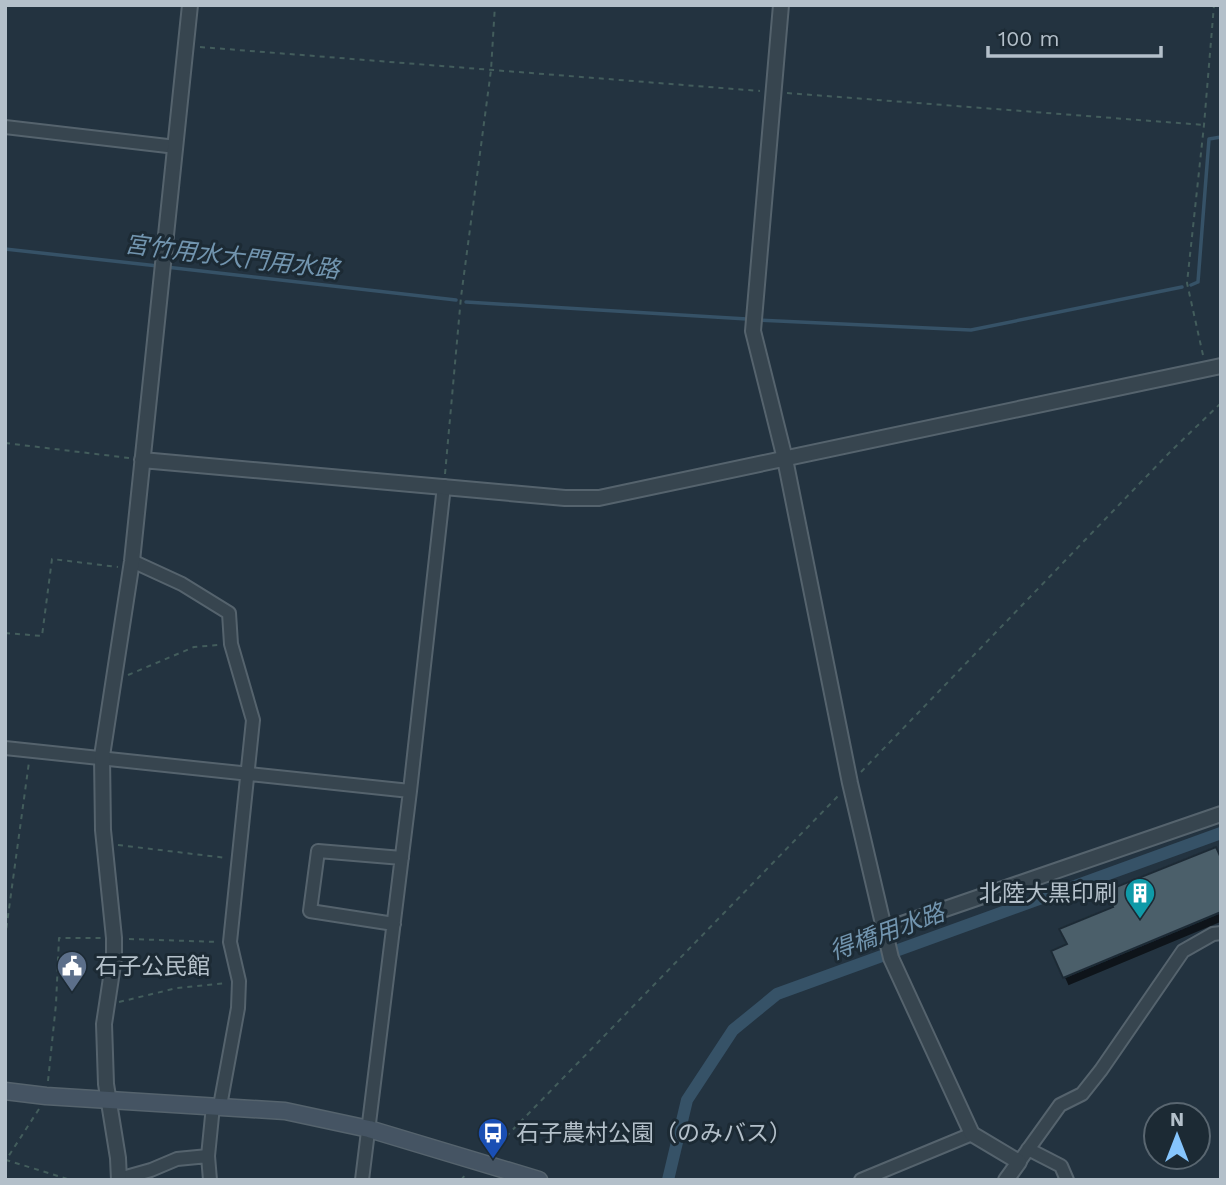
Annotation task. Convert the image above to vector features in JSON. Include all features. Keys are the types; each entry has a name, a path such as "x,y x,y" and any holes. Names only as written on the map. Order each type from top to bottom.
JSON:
{"main road":[{"path":"5,1091 285,1111 369,1129 539,1180"}],"street":[{"path":"190,5 131,564 102,756 104,844 114,938 104,1035 107,1100 118,1158 119,1179 151,1170 177,1158 208,1156"},
{"path":"781,5 753,331 785,459 850,783 888,944 972,1134 1019,1162"},
{"path":"5,127 176,147"},
{"path":"142,460 565,498 599,498 1221,366"},
{"path":"362,1180 411,791 444,486"},
{"path":"131,564 182,584 229,612 231,644 253,720 230,942 239,982 238,1008 208,1156 210,1180"},
{"path":"5,747 411,791"},
{"path":"888,944 1221,814"},
{"path":"394,924 310,911 318,851 402,858"},
{"path":"1006,1180 1060,1105 1082,1094 1101,1070 1184,951 1213,934 1221,933"},
{"path":"861,1180 972,1134"},
{"path":"1028,1149 1060,1166 1067,1180"}],"path":[{"path":"444,486 461,297 491,70 495,5"},
{"path":"1206,369 1187,283 1214,5"},
{"path":"185,46 1204,125"},
{"path":"482,1161 962,665 1221,403"},
{"path":"5,443 142,460"},
{"path":"5,633 42,636 52,559 131,564"},
{"path":"114,681 194,647 231,644"},
{"path":"5,938 31,750"},
{"path":"104,844 239,860"},
{"path":"106,1005 177,988 239,982"},
{"path":"46,1096 6,1160 71,1180"}],"building":[{"name":"北陸大黒印刷","path":"1216,847 1221,858 1221,912 1063,978 1051,951 1067,944 1059,929 1113,907 1106,891"}],"waterway":[{"name":"宮竹用水大門用水路","path":"1191,285 1198,282 1209,139 1221,137"},
{"name":"宮竹用水大門用水路","path":"5,249 158,266"},
{"name":"宮竹用水大門用水路","path":"166,267 456,300"},
{"name":"宮竹用水大門用水路","path":"759,320 971,330 1182,287"},
{"name":"宮竹用水大門用水路","path":"466,302 747,319"},
{"name":"得橋用水路","path":"668,1180 687,1100 733,1030 777,994 1221,833"}],"place":[{"name":"北陸大黒印刷","path":"1140,920"},
{"name":"石子公民館","path":"72,993"},
{"name":"石子農村公園（のみバス）","path":"493,1160"}]}
